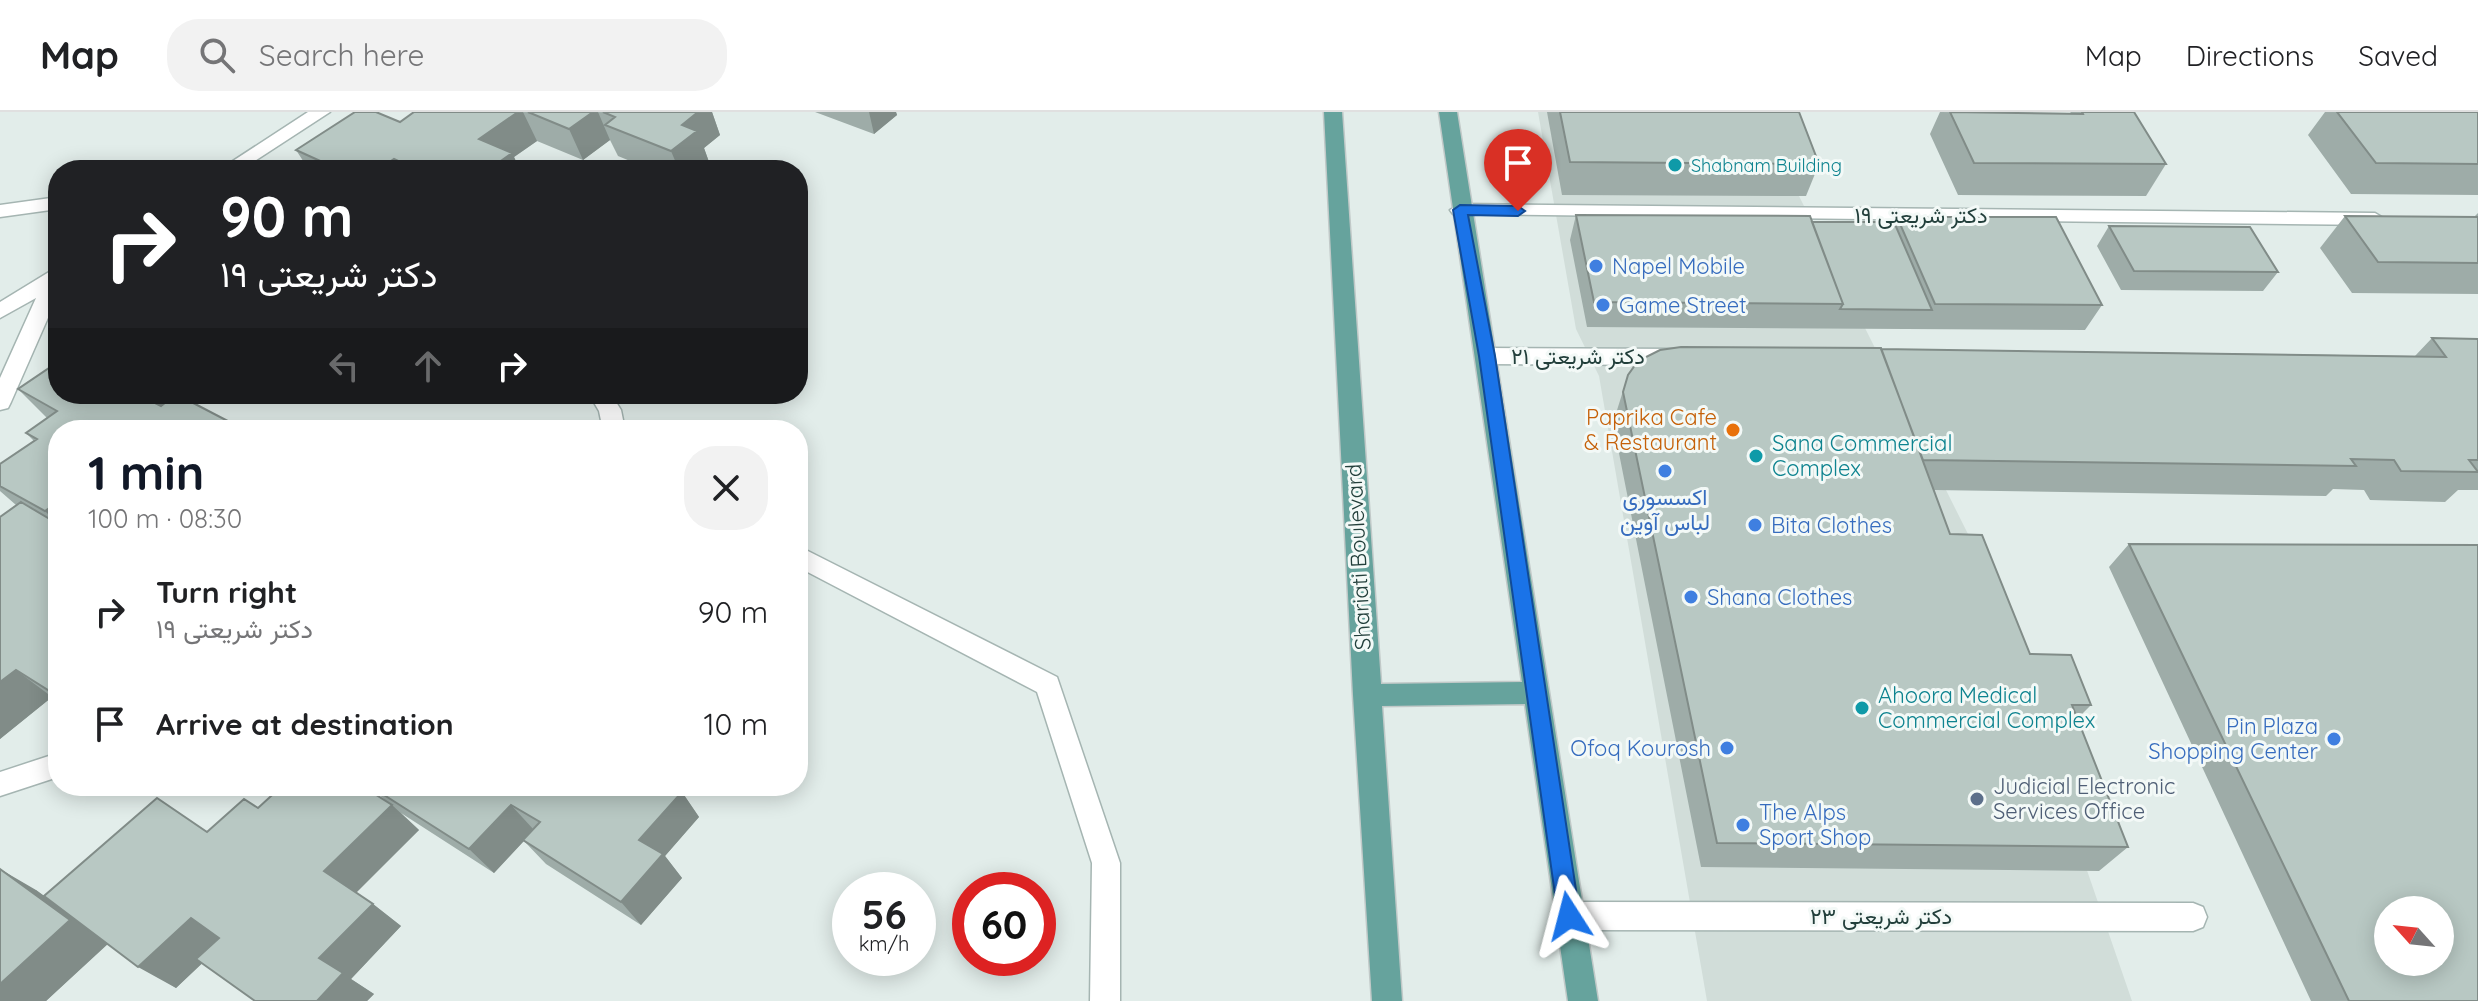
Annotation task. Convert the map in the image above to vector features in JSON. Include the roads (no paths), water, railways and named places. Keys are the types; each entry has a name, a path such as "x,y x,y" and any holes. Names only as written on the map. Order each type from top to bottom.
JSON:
{"main road":[{"name":"Shariati Boulevard","path":"1333,112 1366,695 1387,1001"},
{"path":"1448,112 1460,210 1487,356 1534,693 1583,1001"},
{"path":"1366,695 1534,693"}],"street":[{"path":"244,160 321,112"},
{"path":"0,211 48,204"},
{"name":"۱۹ دکتر شریعتی","path":"1460,210 2381,219"},
{"path":"0,311 48,282"},
{"path":"0,402 48,296"},
{"name":"۲۱ دکتر شریعتی","path":"1487,356 1708,357"},
{"path":"808,561 1048,685 1106,863 1105,1001"},
{"path":"0,784 48,768"},
{"name":"۲۳ دکتر شریعتی","path":"1569,916 2193,917"}],"place":[{"name":"Shabnam Building","path":"1675,165"},
{"name":"Napel Mobile","path":"1596,266"},
{"name":"Game Street","path":"1603,305"},
{"name":"Paprika Cafe & Restaurant","path":"1733,430"},
{"name":"Sana Commercial Complex","path":"1756,456"},
{"name":"اکسسوری لباس آوین","path":"1665,471"},
{"name":"Bita Clothes","path":"1755,525"},
{"name":"Shana Clothes","path":"1691,597"},
{"name":"Ahoora Medical Commercial Complex","path":"1862,708"},
{"name":"Pin Plaza Shopping Center","path":"2334,739"},
{"name":"Ofoq Kourosh","path":"1727,748"},
{"name":"Judicial Electronic Services Office","path":"1977,799"},
{"name":"The Alps Sport Shop","path":"1743,825"}]}
